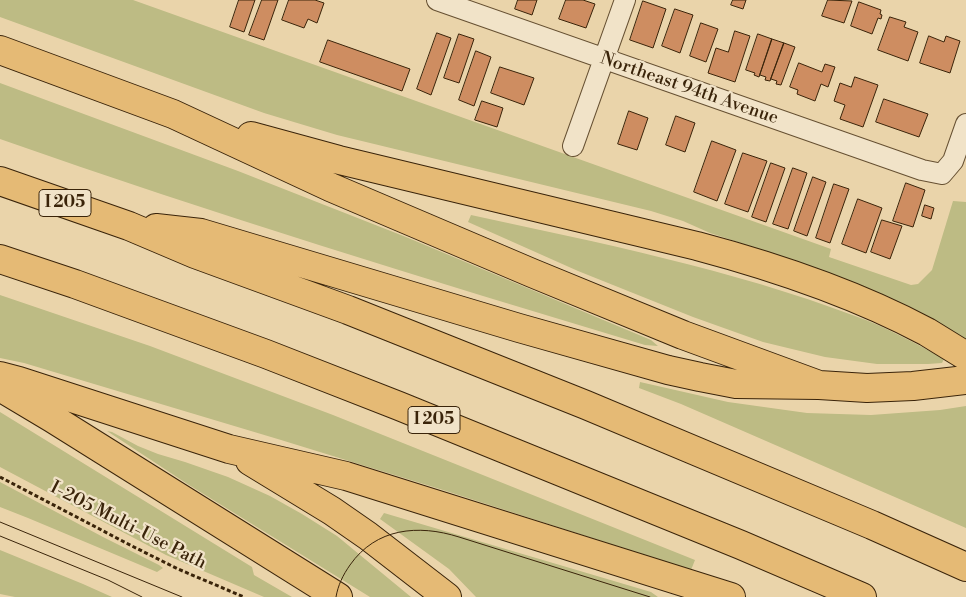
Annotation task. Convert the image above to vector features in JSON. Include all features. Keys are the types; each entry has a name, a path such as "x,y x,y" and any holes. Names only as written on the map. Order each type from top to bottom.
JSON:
{"highway":[{"path":"0,50 173,114 330,187 532,273 683,335 819,385"},
{"path":"173,114 339,160 746,259 822,285 880,309 926,332 966,356"},
{"name":"I 205","path":"0,181 129,226 195,254 348,310 586,405 966,567"},
{"path":"129,226 201,233 519,328 668,370 736,384 819,385 867,388 912,386 966,380"},
{"name":"I 205","path":"0,259 266,354 390,402 741,545 862,597"},
{"path":"0,376 229,449 346,476 731,597"},
{"path":"0,387 338,597"},
{"path":"229,449 332,511 368,536 446,597"}],"street":[{"name":"Northeast 94th Avenue","path":"438,0 922,170 942,174 953,161 966,124"},
{"path":"573,146 625,0"}],"path":[{"name":"I-205 Multi-Use Path","path":"0,477 178,569 244,597"}],"shaded area":[{"path":"0,0 133,0 831,249 829,257 911,285 918,284 932,270 953,201 966,202 966,342 909,309 847,280 710,233 683,221 651,211 337,135 264,113 0,17"},
{"path":"0,83 238,171 406,237 651,340 658,346 645,345 321,246 160,194 0,139"},
{"path":"471,215 665,258 761,284 867,320 944,359 942,363 877,364 825,357 763,342 693,317 578,271 468,222"},
{"path":"0,295 150,346 333,415 695,560 691,570 281,440 24,363 0,358"},
{"path":"640,382 728,402 807,413 871,415 940,410 966,406 966,528 681,404 639,388"},
{"path":"0,412 252,567 254,575 292,597 264,597 166,555 0,467"},
{"path":"107,431 158,454 228,477 270,496 337,536 411,597 370,597 189,485"},
{"path":"0,482 163,568 157,572 0,507"},
{"path":"384,513 651,592 658,597 476,597 449,569 380,519"},
{"path":"0,550 112,597 15,597 0,594"}],"building":[{"path":"239,0 255,0 244,32 230,27"},
{"path":"262,0 278,0 264,40 249,35"},
{"path":"289,0 315,0 324,3 317,23 308,19 304,28 282,20"},
{"path":"518,0 537,0 532,15 515,9"},
{"path":"566,0 583,0 595,4 586,28 559,19"},
{"path":"733,0 746,0 743,9 731,5"},
{"path":"828,0 852,1 844,23 822,16"},
{"path":"643,1 666,9 653,48 630,40"},
{"path":"859,2 881,10 881,19 878,18 872,34 851,26"},
{"path":"675,9 693,15 680,53 662,46"},
{"path":"890,17 906,22 904,27 918,32 908,61 878,50"},
{"path":"701,23 718,29 706,62 690,56"},
{"path":"735,31 750,36 735,82 708,73 716,48 728,52"},
{"path":"437,33 451,38 431,95 417,89"},
{"path":"459,34 474,39 459,83 444,78"},
{"path":"758,34 772,39 759,77 754,75 755,73 746,70"},
{"path":"929,36 944,42 946,36 960,41 950,73 920,63"},
{"path":"772,39 784,43 770,81 765,80 766,77 760,75"},
{"path":"328,40 410,69 402,91 320,62"},
{"path":"784,43 795,47 781,85 776,84 777,81 771,79"},
{"path":"476,51 491,57 474,106 459,100"},
{"path":"799,63 822,72 825,64 835,67 828,87 821,84 815,101 797,94 798,90 790,87"},
{"path":"500,67 534,78 524,105 491,93"},
{"path":"855,77 878,85 863,127 840,119 845,105 834,101 840,83 851,87"},
{"path":"884,99 928,114 919,137 876,122"},
{"path":"482,101 503,108 497,127 475,120"},
{"path":"629,111 648,118 637,150 618,144"},
{"path":"676,116 695,123 685,152 666,145"},
{"path":"712,141 736,150 717,201 694,192"},
{"path":"743,153 767,161 748,212 725,204"},
{"path":"771,163 785,168 766,222 752,217"},
{"path":"793,168 807,173 788,229 773,224"},
{"path":"813,177 826,182 807,236 794,231"},
{"path":"906,183 925,190 913,227 893,221"},
{"path":"834,184 849,189 830,243 816,238"},
{"path":"858,199 882,208 866,253 842,244"},
{"path":"925,205 934,208 931,219 922,216"},
{"path":"882,220 902,226 890,259 871,252"}],"tram line":[{"path":"0,522 182,597"},
{"path":"336,597 343,576 360,553 372,543 385,536 413,530 444,533 459,537 650,597"},
{"path":"0,536 108,580 142,597"}]}
